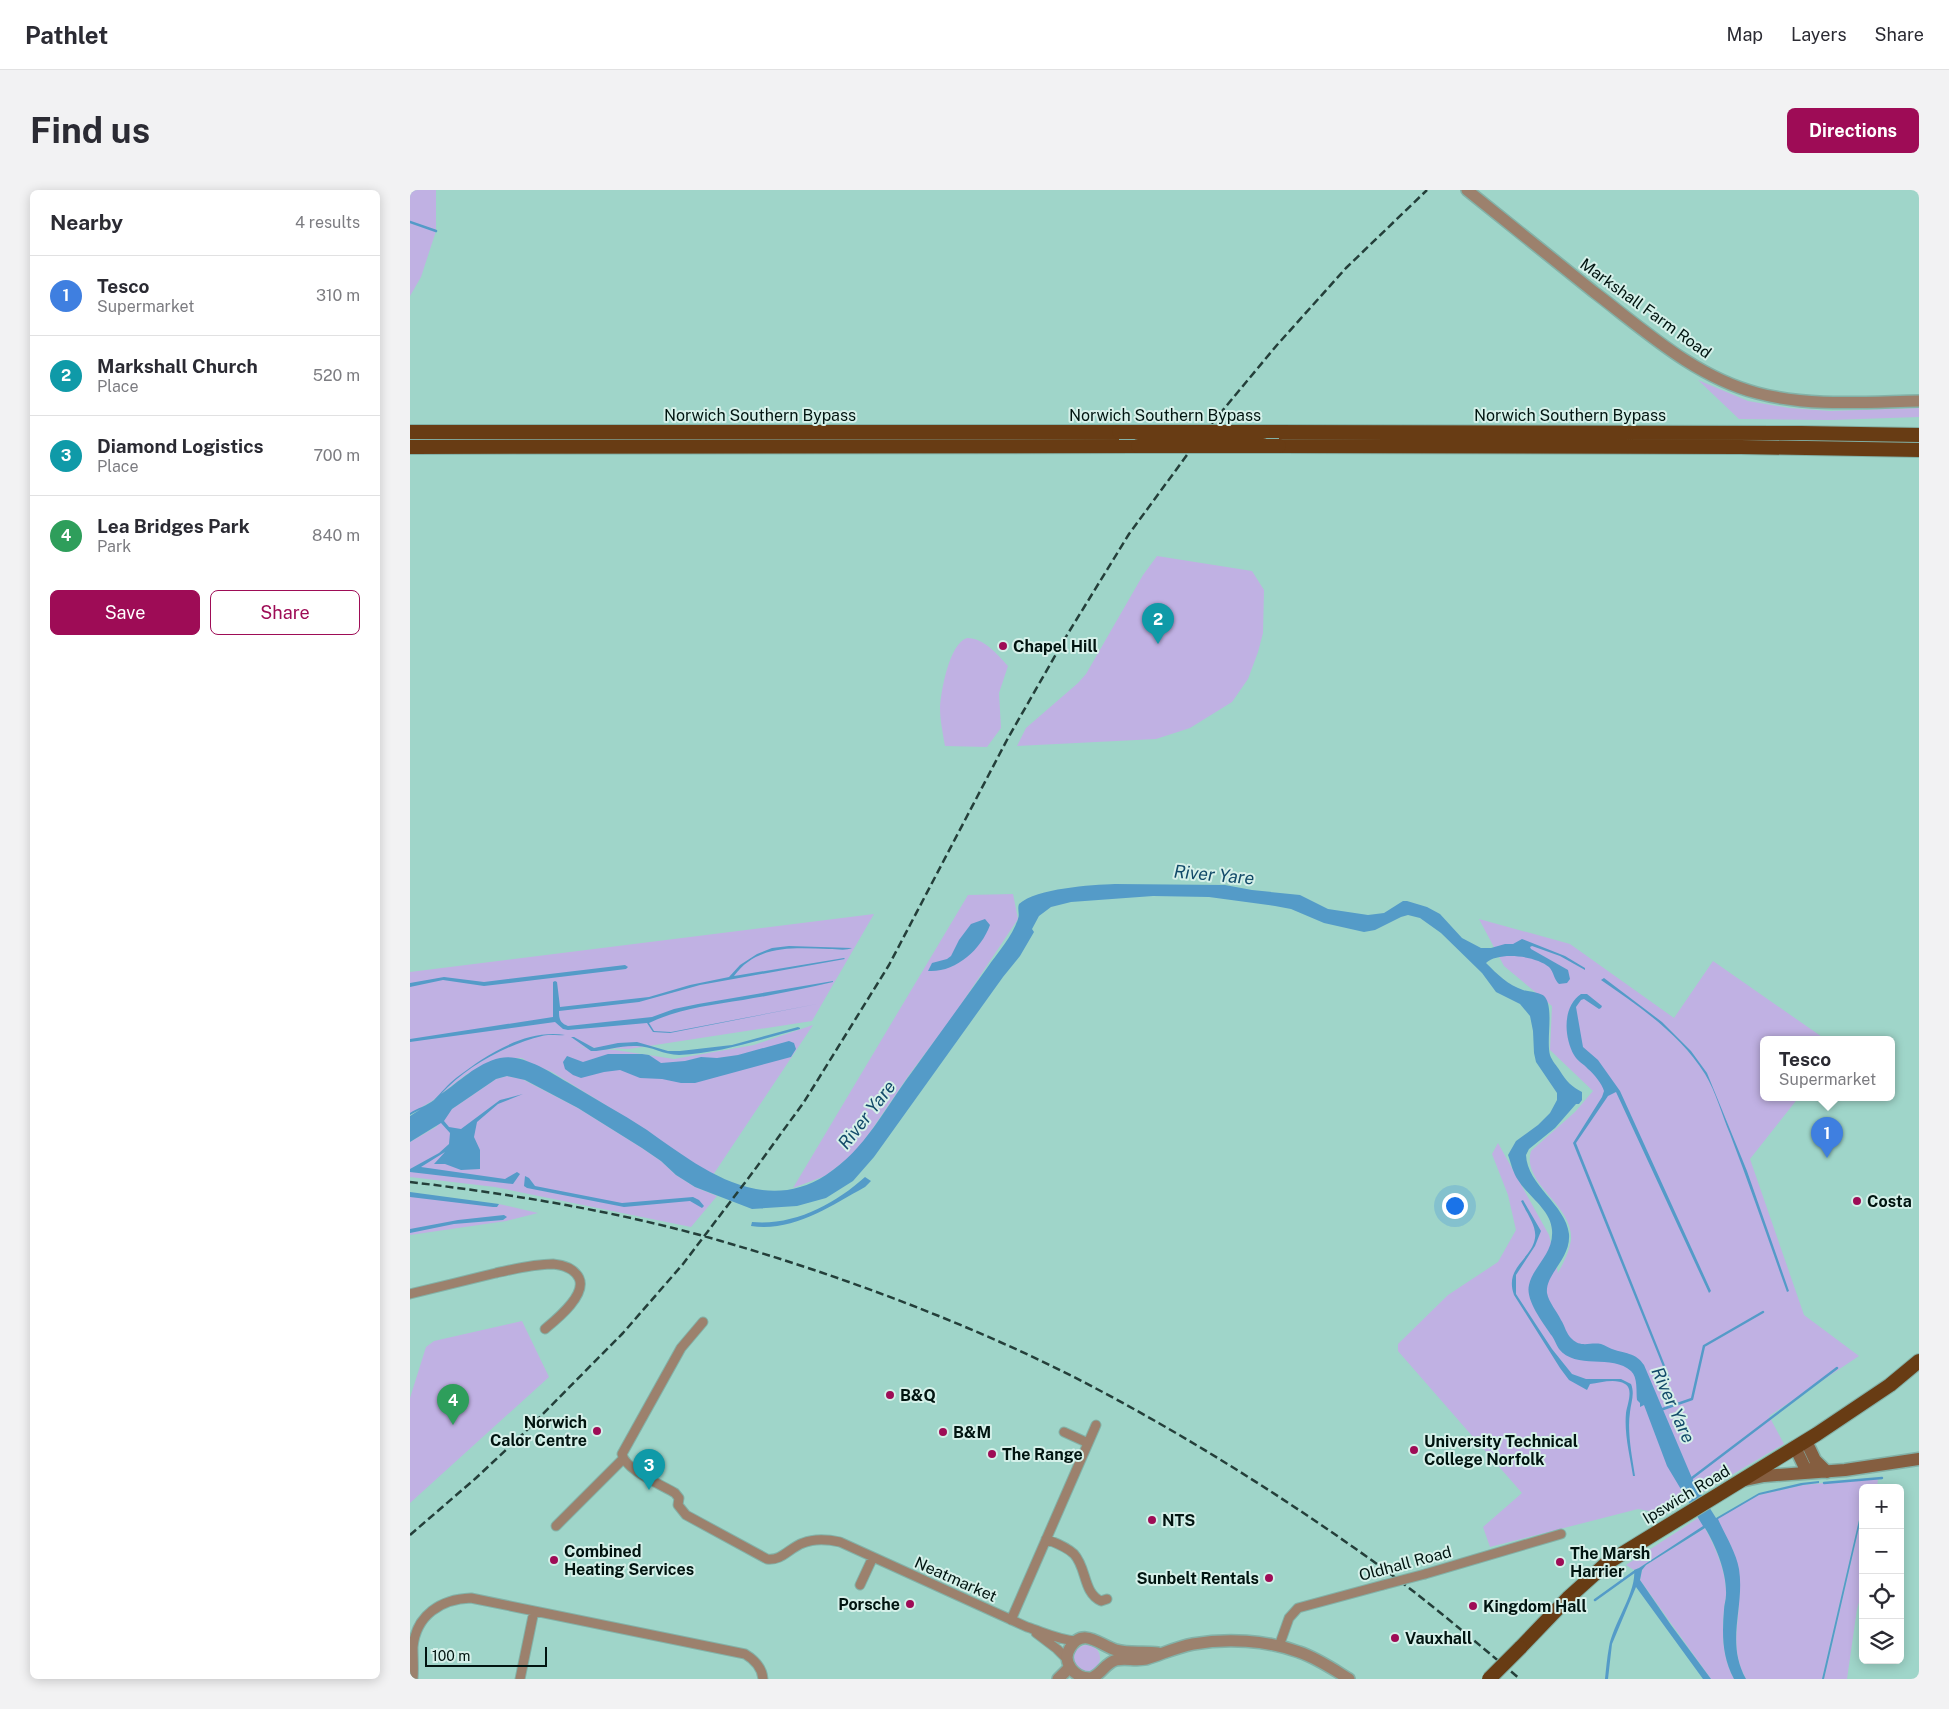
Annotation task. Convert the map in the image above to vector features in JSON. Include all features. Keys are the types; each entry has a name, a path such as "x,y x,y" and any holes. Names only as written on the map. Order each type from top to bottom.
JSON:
{"highway":[{"path":"1801,433 1919,430"},
{"name":"Norwich Southern Bypass","path":"410,432 1801,433 1919,435"},
{"name":"Norwich Southern Bypass","path":"410,447 1279,446 1741,447 1919,450"},
{"path":"1741,447 1919,457"},
{"name":"Ipswich Road","path":"1490,1679 1568,1598 1601,1568 1620,1554 1800,1444 1867,1400 1919,1361"}],"main road":[{"path":"1800,1444 1815,1460 1821,1472"},
{"path":"1742,1480 1919,1459"}],"street":[{"name":"Markshall Farm Road","path":"1467,190 1656,339 1696,367 1722,381 1755,393 1787,399 1824,402 1919,401"},
{"path":"410,1294 528,1266 568,1267 575,1272 581,1283 579,1291 557,1325 545,1329"},
{"path":"556,1526 623,1459 623,1450 681,1348 703,1322"},
{"path":"1011,1620 1096,1426"},
{"path":"1064,1432 1088,1443"},
{"name":"Neatmarket","path":"623,1459 632,1468 676,1493 679,1498 678,1505 686,1515 767,1559 776,1560 803,1543 814,1540 824,1539 840,1542 1027,1627 1051,1634 1063,1640 1076,1641"},
{"name":"Oldhall Road","path":"1279,1646 1289,1618 1298,1608 1425,1574 1561,1534"},
{"path":"1046,1539 1074,1554 1081,1565 1094,1598 1101,1601 1107,1599"},
{"path":"860,1585 873,1557"},
{"path":"413,1679 413,1647 422,1621 430,1612 450,1600 471,1598 745,1654 758,1664 763,1672 763,1679"},
{"path":"520,1679 534,1611"},
{"name":"Neatmarket","path":"1027,1627 1044,1638 1068,1663"},
{"path":"1058,1679 1068,1663 1068,1652 1076,1641 1088,1638 1116,1650 1158,1654"},
{"path":"1068,1663 1081,1678 1090,1678 1116,1660 1145,1659 1192,1644 1237,1641 1279,1646 1299,1652 1349,1679"},
{"path":"1102,1643 1107,1656 1105,1666"},
{"path":"1331,1668 1344,1679"}],"shaded area":[{"path":"410,190 436,190 436,231 421,277 410,296"},
{"path":"1698,380 1748,401 1789,408 1830,411 1919,408 1919,417 1831,420 1739,419"},
{"path":"1157,556 1252,571 1264,590 1263,633 1258,652 1248,679 1232,702 1190,728 1156,739 1017,746 1026,728 1086,674 1143,575"},
{"path":"967,638 985,644 1008,666 999,693 1001,728 987,747 945,746 940,708 944,680 955,649"},
{"path":"1013,894 1018,919 954,1015 909,1075 862,1144 850,1157 825,1176 793,1188 968,895"},
{"path":"874,914 812,1021 629,1049 573,1047 615,1050 674,1059 754,1045 813,1025 713,1175 671,1149 646,1130 552,1072 522,1058 500,1058 467,1074 432,1101 410,1114 410,972"},
{"path":"1479,919 1570,944 1674,1018 1713,961 1821,1036 1760,1036 1760,1101 1796,1101 1750,1159 1804,1315 1859,1356 1769,1416 1784,1444 1666,1514 1638,1509 1490,1547 1483,1527 1522,1493 1398,1351 1398,1344 1448,1295 1498,1262 1516,1230 1508,1195 1492,1154 1498,1143 1549,1235 1558,1273 1570,1244 1570,1227 1565,1216 1533,1174 1530,1163 1531,1151 1575,1112 1593,1091 1550,1050 1552,1006 1504,966"},
{"path":"507,1076 522,1079 578,1108 642,1148 661,1161 676,1175 695,1187 717,1196 691,1227 495,1187 410,1177 410,1142 436,1127 452,1109 496,1079"},
{"path":"410,1196 497,1207 499,1204 538,1213 506,1221 410,1235"},
{"path":"522,1321 549,1377 410,1503 410,1398 426,1347 434,1341"},
{"path":"1878,1478 1877,1484 1859,1484 1859,1520 1822,1679 1746,1679 1736,1645 1739,1600 1737,1565 1732,1548 1717,1519 1759,1495 1803,1485"},
{"path":"1698,1518 1704,1526 1639,1568 1634,1570 1626,1565"},
{"path":"1859,1527 1859,1602 1847,1679 1824,1679"},
{"path":"1705,1528 1716,1551 1725,1578 1726,1595 1723,1637 1727,1662 1734,1679 1711,1679 1640,1580 1642,1570 1646,1565"},
{"path":"1087,1645 1097,1648 1100,1658 1097,1668 1087,1671 1077,1668 1074,1658 1077,1648"}],"water":[{"path":"1115,884 1225,885 1300,895 1328,909 1368,915 1384,913 1403,901 1407,901 1427,907 1440,914 1462,938 1481,948 1513,944 1522,939 1565,956 1585,968 1585,970 1560,956 1532,946 1530,947 1531,949 1568,970 1570,979 1567,983 1559,984 1549,967 1536,960 1508,956 1492,959 1486,963 1512,985 1545,997 1549,1009 1550,1055 1567,1081 1582,1092 1582,1100 1579,1104 1576,1104 1555,1128 1529,1149 1526,1155 1528,1166 1533,1176 1561,1214 1569,1234 1569,1243 1566,1251 1547,1286 1549,1300 1568,1335 1575,1342 1603,1345 1627,1353 1641,1361 1692,1478 1716,1518 1759,1493 1801,1483 1819,1481 1819,1483 1759,1495 1718,1519 1738,1563 1740,1597 1736,1638 1740,1665 1746,1679 1734,1679 1727,1662 1723,1637 1726,1595 1725,1578 1717,1551 1705,1528 1646,1565 1642,1570 1640,1580 1711,1679 1703,1679 1636,1587 1612,1644 1608,1679 1605,1679 1611,1638 1632,1588 1634,1570 1703,1526 1667,1466 1644,1405 1640,1407 1640,1403 1637,1400 1636,1381 1631,1371 1614,1363 1584,1361 1566,1355 1559,1349 1532,1305 1529,1285 1531,1278 1550,1246 1552,1238 1551,1223 1548,1216 1516,1177 1508,1155 1516,1141 1538,1125 1550,1113 1557,1100 1557,1093 1536,1062 1530,1016 1520,1004 1496,992 1482,973 1441,933 1420,918 1408,915 1375,930 1364,932 1324,923 1291,909 1209,897 1153,896 1071,902 1051,907 1039,916 1032,929 1034,932 1020,956 874,1157 853,1181 826,1198 797,1206 752,1209 695,1187 676,1175 661,1161 642,1148 578,1108 525,1080 507,1076 496,1079 452,1109 444,1121 449,1127 461,1129 500,1100 523,1094 498,1104 477,1122 474,1137 480,1150 480,1169 461,1170 445,1164 434,1164 445,1152 421,1167 505,1179 517,1172 520,1174 513,1184 410,1172 410,1169 439,1153 449,1144 450,1133 441,1123 410,1142 410,1116 421,1109 410,1115 410,1113 434,1100 456,1078 493,1053 521,1040 550,1034 565,1035 542,1036 500,1051 474,1066 441,1094 469,1073 492,1060 508,1057 526,1060 552,1073 647,1130 687,1158 731,1182 754,1189 778,1191 802,1187 826,1175 840,1165 874,1128 1008,938 1018,919 1019,904 1038,894 1051,891"},
{"path":"985,919 990,925 974,951 957,964 948,968 928,971 932,963 951,956 959,940 971,924"},
{"path":"789,946 852,948 844,950 803,948 777,950 754,958 734,976 845,959 700,985 639,1002 559,1011 560,1018 563,1024 568,1026 652,1017 674,1009 698,1004 833,981 788,992 695,1008 671,1014 649,1023 654,1031 671,1032 817,1004 670,1033 653,1032 647,1023 568,1030 563,1029 555,1022 410,1042 410,1039 553,1017 553,982 555,981 557,982 560,1007 649,997 690,985 729,977 740,965 757,954 772,948"},
{"path":"625,965 628,967 626,969 484,986 443,980 410,987 410,983 444,977 484,982"},
{"path":"1604,978 1662,1022 1691,1051 1707,1073 1747,1171 1789,1291 1787,1292 1716,1096 1705,1074 1684,1046 1658,1022 1601,980"},
{"path":"1581,994 1587,994 1602,1006 1599,1009 1584,999 1576,1007 1583,1047 1598,1060 1620,1091 1711,1291 1709,1293 1616,1092 1608,1096 1576,1143 1670,1378 1668,1379 1573,1143 1604,1091 1595,1076 1575,1057 1568,1040 1567,1023 1570,1006"},
{"path":"798,1027 800,1029 740,1045 710,1052 679,1055 637,1046 591,1051 571,1037 594,1048 618,1043 637,1042 668,1051 680,1051 732,1045"},
{"path":"789,1041 794,1043 796,1049 791,1057 695,1083 640,1078 620,1070 581,1078 565,1069 563,1062 567,1056 583,1062 608,1054 649,1055 661,1063 685,1061 701,1057 717,1058 738,1055"},
{"path":"525,1176 535,1186 622,1203 693,1197 704,1206 702,1208 690,1201 624,1207 527,1188 524,1186"},
{"path":"865,1177 871,1181 865,1187 824,1210 796,1222 766,1227 751,1226 752,1222 783,1220 813,1211 841,1196"},
{"path":"410,1192 499,1204 497,1207 493,1207 410,1197"},
{"path":"1523,1200 1541,1231 1535,1246 1516,1275 1516,1294 1552,1349 1572,1374 1586,1379 1621,1379 1631,1384 1633,1395 1629,1428 1635,1476 1633,1476 1626,1429 1626,1413 1630,1393 1628,1386 1617,1381 1608,1381 1590,1384 1587,1390 1569,1380 1514,1295 1512,1285 1515,1270 1529,1252 1535,1238 1533,1224 1521,1201"},
{"path":"504,1215 507,1217 503,1220 454,1224 410,1233 410,1229 458,1220"},
{"path":"1859,1520 1859,1527 1824,1679 1822,1679"}],"waterway":[{"path":"410,222 436,231"},
{"name":"River Yare","path":"1663,1409 1692,1399 1704,1346 1763,1312"},
{"path":"1692,1478 1837,1368"},
{"path":"1824,1483 1882,1478"},
{"path":"1595,1600 1634,1572"}],"railway":[{"path":"410,1535 476,1478 525,1432 623,1333 683,1264 753,1172 804,1102 889,965 1008,738 1067,635 1129,534 1198,440 1277,345 1346,268 1427,190"},
{"path":"410,1182 567,1205 645,1221 721,1241 856,1284 989,1337 1112,1397 1188,1440 1262,1486 1335,1534 1389,1573 1520,1679"}],"place":[{"name":"Markshall Church","path":"1158,644"},
{"name":"Chapel Hill","path":"1003,646"},
{"name":"Tesco","path":"1827,1158"},
{"name":"Costa","path":"1857,1201"},
{"name":"B&Q","path":"890,1395"},
{"name":"Lea Bridges Park","path":"453,1425"},
{"name":"Norwich Calor Centre","path":"597,1431"},
{"name":"B&M","path":"943,1432"},
{"name":"University Technical College Norfolk","path":"1414,1450"},
{"name":"The Range","path":"992,1454"},
{"name":"Diamond Logistics","path":"649,1490"},
{"name":"NTS","path":"1152,1520"},
{"name":"Combined Heating Services","path":"554,1560"},
{"name":"The Marsh Harrier","path":"1560,1562"},
{"name":"Sunbelt Rentals","path":"1269,1578"},
{"name":"Porsche","path":"910,1604"},
{"name":"Kingdom Hall","path":"1473,1606"},
{"name":"Vauxhall","path":"1395,1638"}]}
